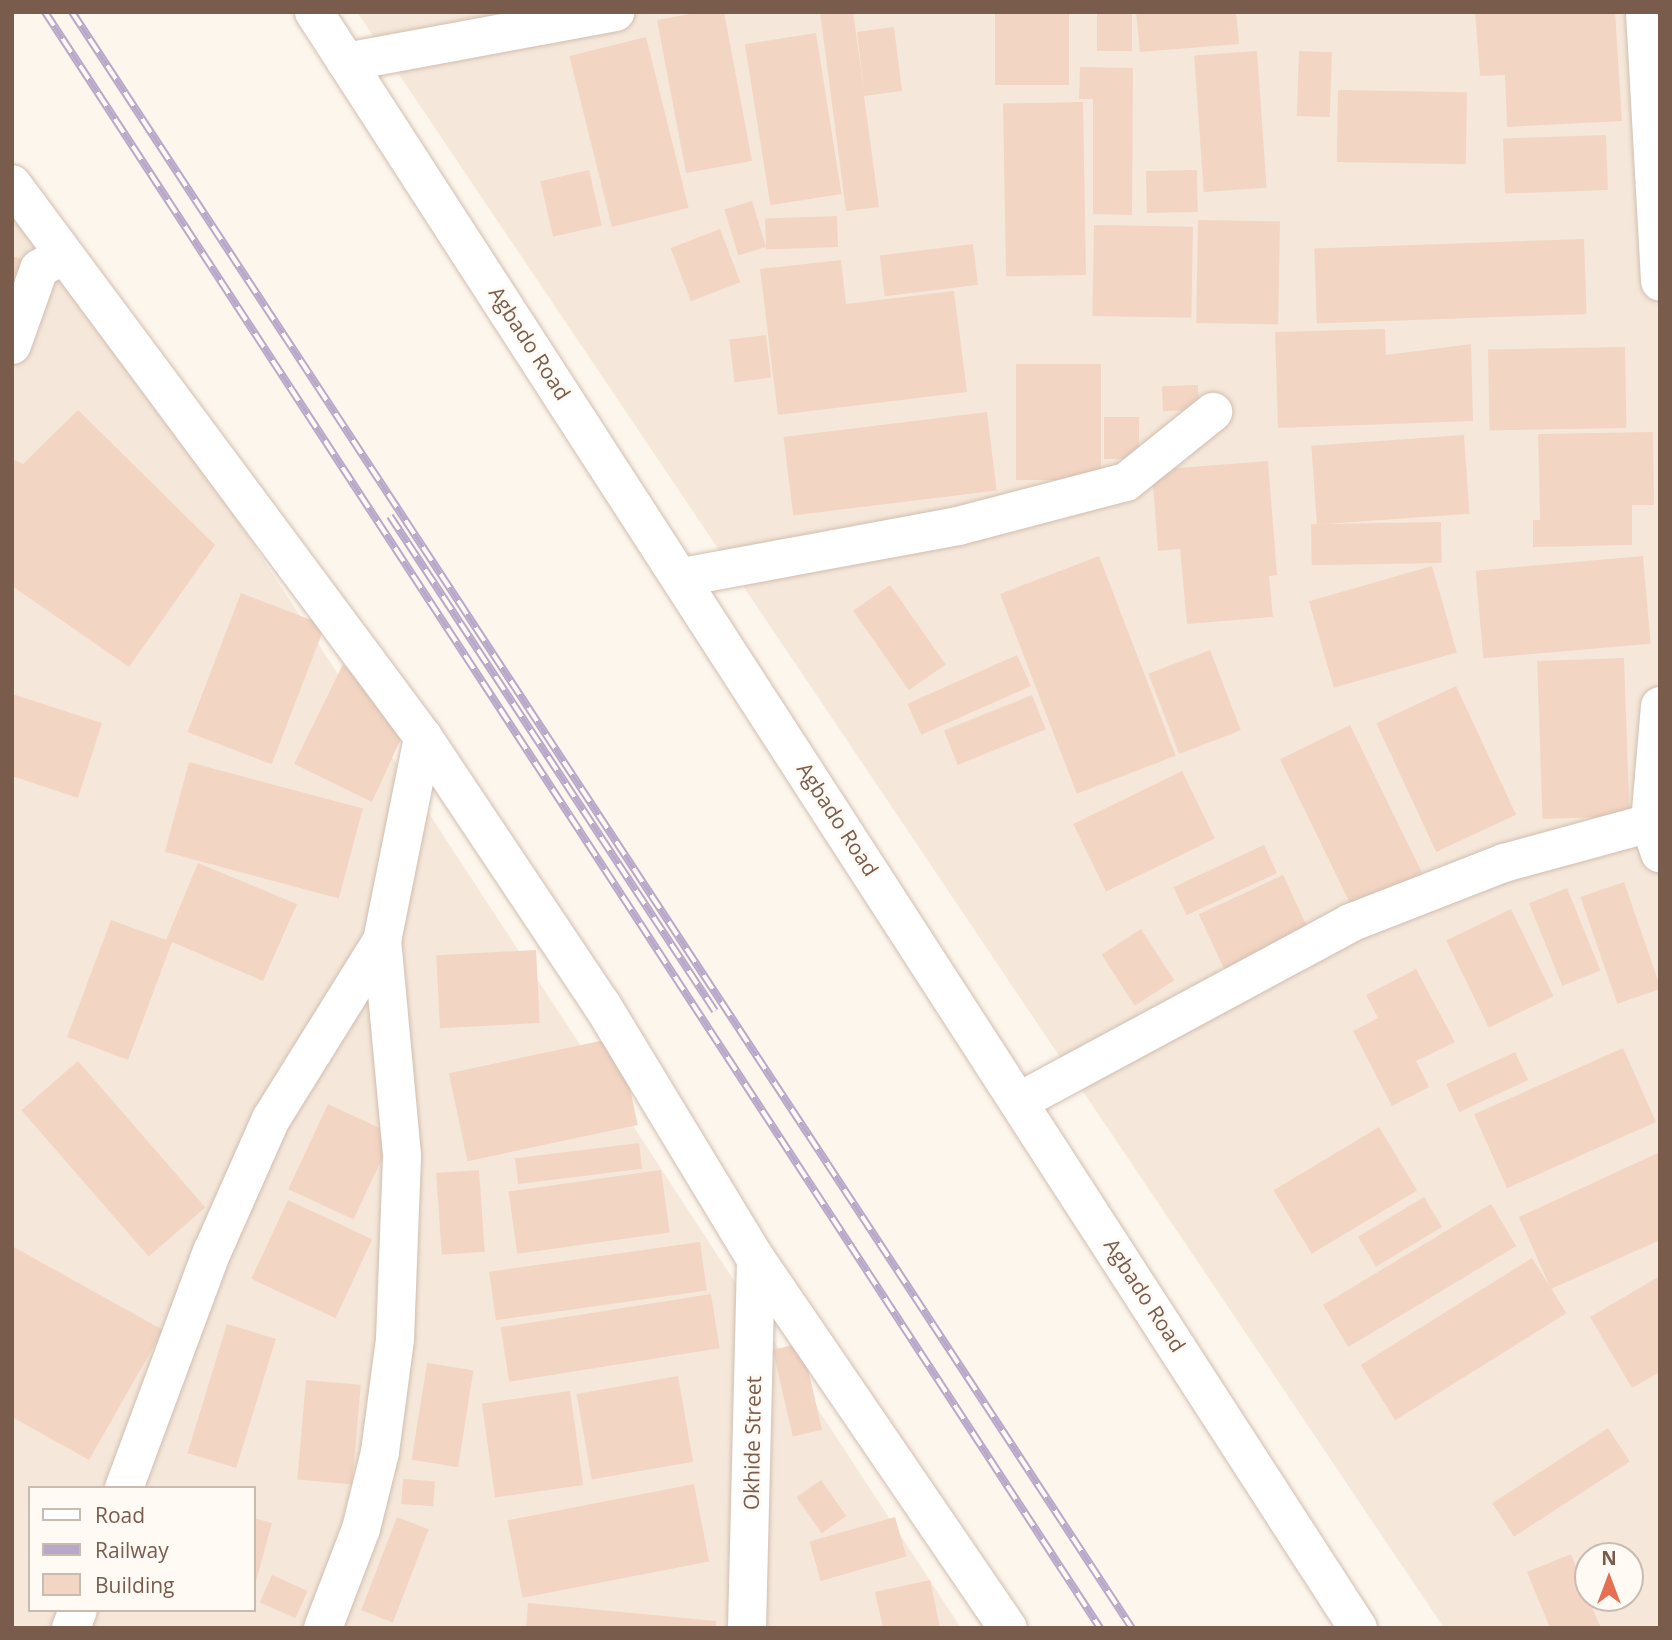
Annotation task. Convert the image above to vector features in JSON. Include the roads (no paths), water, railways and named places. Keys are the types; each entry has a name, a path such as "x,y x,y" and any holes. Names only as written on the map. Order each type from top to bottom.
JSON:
{"street":[{"name":"Agbado Road","path":"314,12 683,578 1358,1628"},
{"path":"346,62 615,12"},
{"path":"1650,25 1660,282"},
{"path":"12,184 61,256 423,737 602,1005 756,1259 1008,1628"},
{"path":"12,345 39,269 61,256"},
{"path":"683,578 958,526 1126,482 1213,412"},
{"path":"1020,1101 1361,918 1504,863 1655,838 1660,706"},
{"path":"323,1628 361,1529 377,1464 395,1339 402,1155 382,941 423,737"},
{"path":"125,1486 212,1252 271,1119 382,941"},
{"name":"Okhide Street","path":"747,1628 756,1259"}],"railway":[{"path":"45,12 1100,1628"},
{"path":"72,12 1132,1628"},
{"path":"390,516 715,1011"}]}
